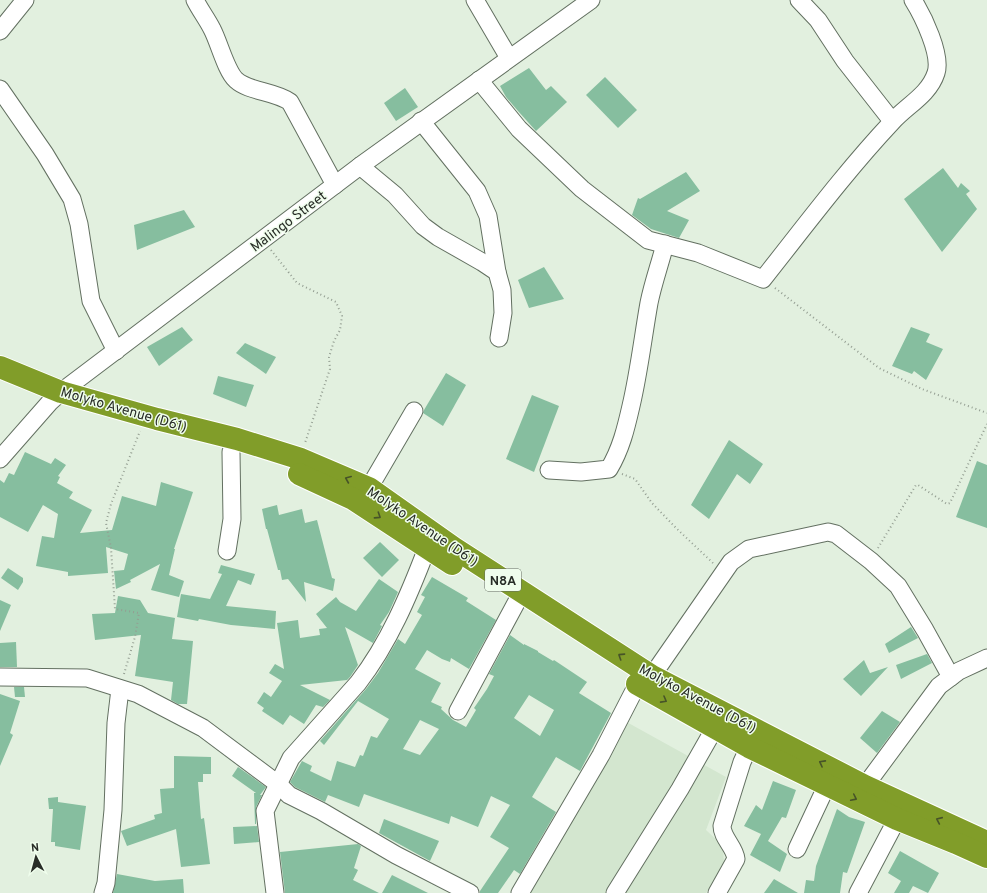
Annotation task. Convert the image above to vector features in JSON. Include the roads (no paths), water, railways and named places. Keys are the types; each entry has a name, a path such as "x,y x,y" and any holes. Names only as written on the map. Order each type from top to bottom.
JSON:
{"highway":[{"name":"Molyko Avenue (D61)","path":"0,367 56,397 141,430 231,452 289,470 339,492 516,603 542,623 719,720 987,842"},
{"name":"Molyko Avenue (D61)","path":"0,382 56,397 157,419 237,439 301,459 369,488 645,680"},
{"name":"Molyko Avenue (D61)","path":"719,720 750,747 897,819 987,857"}],"street":[{"path":"0,32 25,0"},
{"path":"195,0 212,29 230,72 236,80 244,85 283,97 290,102 335,185"},
{"path":"475,0 509,58"},
{"name":"Malingo Street","path":"0,459 56,397 360,166 591,0"},
{"path":"800,0 818,20 845,61 892,121"},
{"path":"479,80 519,129 582,189 648,240 698,253 763,279 847,173 892,121 929,88 936,73 938,60 932,39 913,0"},
{"path":"0,89 45,154 72,199 79,224 91,301 116,351"},
{"path":"422,121 477,191 488,216 497,272 502,290 503,313 499,338"},
{"path":"360,166 395,195 423,226 438,238 497,272"},
{"path":"549,470 581,472 609,469 621,447 639,370 649,302 665,244"},
{"path":"369,488 414,411"},
{"path":"227,551 232,519 231,452"},
{"path":"520,893 645,680 731,562 749,550 828,532 836,534 871,561 898,586 951,677"},
{"path":"275,893 265,811 291,758 366,673 399,617 427,548"},
{"path":"458,711 516,603"},
{"path":"865,786 939,686 959,671 987,658"},
{"path":"0,677 87,678 138,694 203,728 278,784 289,795 321,811 396,855 470,893"},
{"path":"103,893 106,883 112,817 116,723 120,689"},
{"path":"615,893 676,795 719,720"},
{"path":"717,893 736,859 735,854 722,832 722,826 742,762 750,747"},
{"path":"797,849 827,785"},
{"path":"858,893 897,819"}]}
